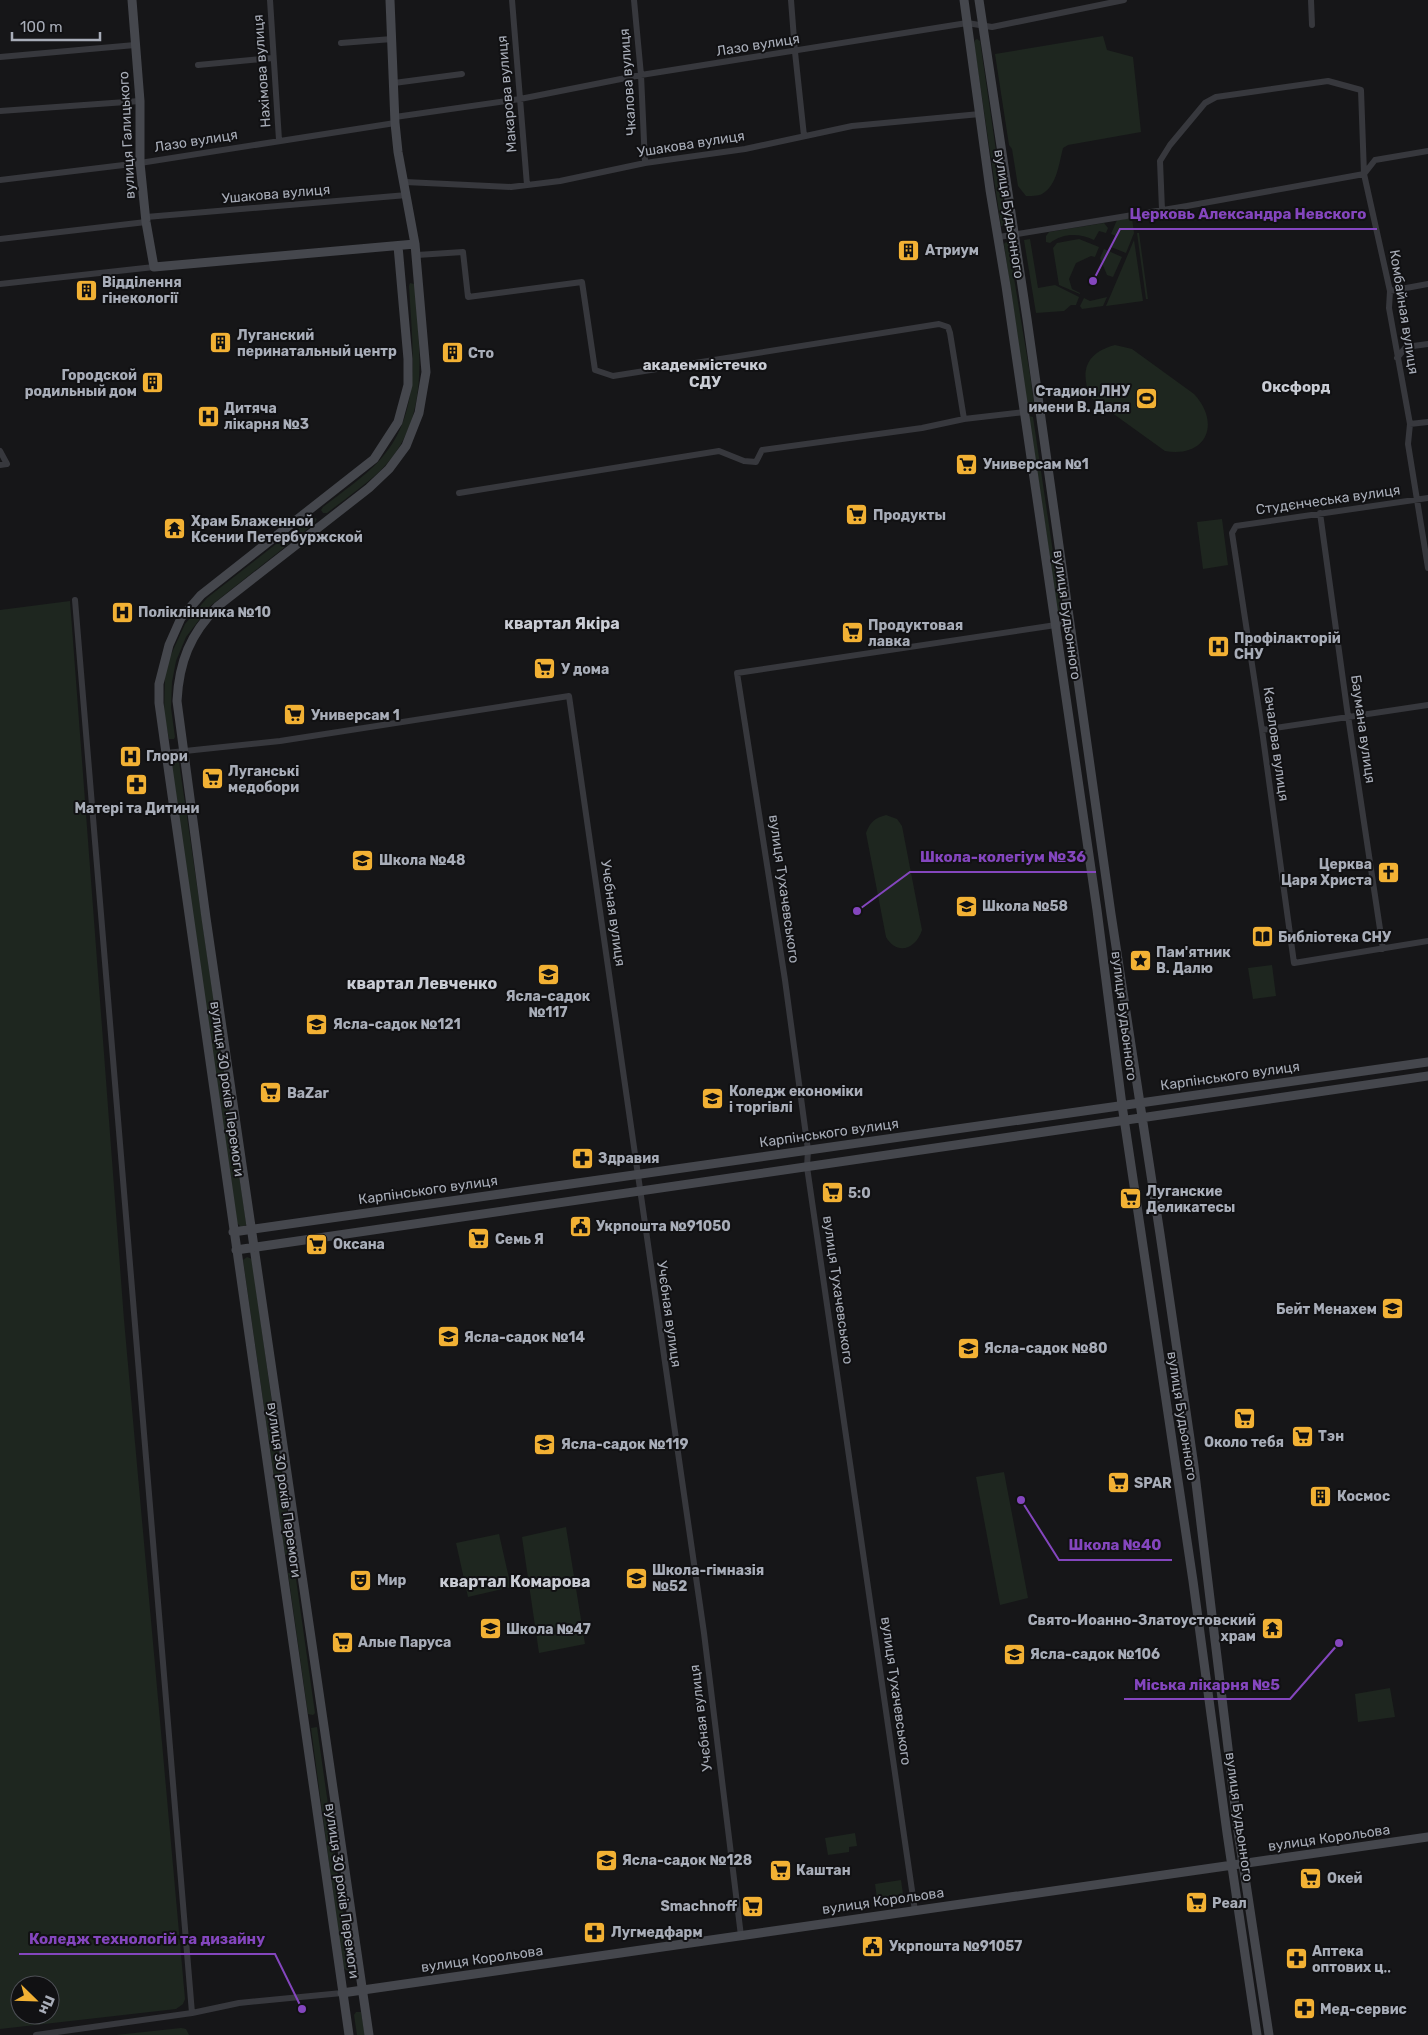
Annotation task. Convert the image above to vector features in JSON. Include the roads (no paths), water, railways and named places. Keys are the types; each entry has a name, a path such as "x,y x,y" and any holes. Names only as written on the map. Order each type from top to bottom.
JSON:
{"street":[{"name":"вулиця Галицького","path":"132,0 140,101 140,163 146,220 154,267"},
{"name":"Нахімова вулиця","path":"270,0 279,140"},
{"name":"вулиця 30 років Перемоги","path":"369,2035 182,751 177,702 178,683 182,665 192,638 204,620 218,606 370,488 389,469 406,446 419,413 426,372 417,255 398,152 390,0"},
{"name":"Макарова вулиця","path":"512,0 527,185"},
{"name":"Чкалова вулиця","path":"634,0 641,76 645,163"},
{"path":"792,0 795,52 804,136"},
{"name":"вулиця Будьонного","path":"964,0 1025,412 1098,920 1124,1120 1193,1582 1257,2035"},
{"name":"вулиця Будьонного","path":"979,0 1040,410 1139,1103 1194,1466 1244,1864 1268,2035"},
{"name":"Лазо вулиця","path":"0,180 140,163 520,99 641,76 967,23 992,27 1124,0"},
{"path":"1311,0 1312,25"},
{"path":"341,43 392,40"},
{"path":"0,57 135,44"},
{"path":"198,65 273,58"},
{"path":"394,83 462,74"},
{"name":"Комбайная вулиця","path":"1162,210 1160,161 1170,144 1205,104 1216,97 1328,81 1361,90 1364,174 1390,291 1389,308 1410,424 1408,444 1428,568"},
{"path":"0,111 140,101"},
{"name":"Ушакова вулиця","path":"405,182 510,187 527,185 560,181 645,163 745,149 852,126 980,114"},
{"path":"998,237 1013,236 1364,174 1375,160 1428,151"},
{"name":"Ушакова вулиця","path":"0,239 146,220 407,195"},
{"path":"0,284 154,267 415,244"},
{"name":"вулиця 30 років Перемоги","path":"349,2035 233,1232 159,703 159,684 168,645 181,618 201,595 374,459 398,422 408,385 408,359 398,246"},
{"path":"417,255 463,252 468,297 582,282 595,370 612,376 939,324 945,325 950,333 964,419"},
{"path":"1390,291 1428,284"},
{"path":"1397,358 1406,347 1428,344"},
{"path":"460,493 720,451 744,460 756,462 762,450 922,428 964,419 1040,410"},
{"path":"1410,424 1428,422"},
{"path":"0,451 7,464 0,465"},
{"name":"Студєнчеська вулиця","path":"1232,529 1236,526 1428,498"},
{"name":"Баумана вулиця","path":"1320,513 1383,949"},
{"name":"Качалова вулиця","path":"1232,529 1294,963 1383,949"},
{"path":"75,600 192,2013"},
{"path":"1055,625 1069,622"},
{"name":"вулиця Тухачевського","path":"916,1911 807,1167 808,1150 785,980 737,673 1055,625"},
{"name":"Учєбная вулиця","path":"182,751 280,741 569,696 704,1633 741,1936"},
{"path":"1262,730 1428,705"},
{"path":"166,753 182,751"},
{"path":"1383,949 1428,941"},
{"name":"Карпінського вулиця","path":"233,1232 1428,1062"},
{"name":"Карпінського вулиця","path":"236,1250 1428,1076"},
{"name":"вулиця Корольова","path":"342,1992 1428,1837"},
{"path":"36,2035 192,2013 239,2003 342,1992"}],"place":[{"name":"Атриум","path":"909,250"},
{"name":"Церковь Александра Невского","path":"1093,281"},
{"name":"Відділення гінекології","path":"86,290"},
{"name":"Луганский перинатальный центр","path":"221,343"},
{"name":"Сто","path":"452,353"},
{"name":"Городской родильный дом","path":"153,383"},
{"name":"Стадион ЛНУ имени В. Даля","path":"1146,399"},
{"name":"Дитяча лікарня №3","path":"208,416"},
{"name":"Универсам №1","path":"967,464"},
{"name":"Продукты","path":"857,515"},
{"name":"Храм Блаженной Ксении Петербуржской","path":"175,529"},
{"name":"Поліклінника №10","path":"122,612"},
{"name":"Продуктовая лавка","path":"852,633"},
{"name":"Профілакторій СНУ","path":"1218,646"},
{"name":"У дома","path":"545,669"},
{"name":"Универсам 1","path":"295,715"},
{"name":"Глори","path":"130,756"},
{"name":"Луганські медобори","path":"212,779"},
{"name":"Матері та Дитини","path":"137,785"},
{"name":"Школа №48","path":"363,860"},
{"name":"Церква Царя Христа","path":"1388,872"},
{"name":"Школа №58","path":"966,906"},
{"name":"Школа-колегіум №36","path":"857,911"},
{"name":"Библіотека СНУ","path":"1262,937"},
{"name":"Пам'ятник В. Далю","path":"1140,960"},
{"name":"Ясла-садок №117","path":"548,974"},
{"name":"Ясла-садок №121","path":"317,1024"},
{"name":"BaZar","path":"271,1093"},
{"name":"Коледж економіки і торгівлі","path":"713,1099"},
{"name":"Здравия","path":"582,1158"},
{"name":"5:0","path":"832,1193"},
{"name":"Луганские Деликатесы","path":"1130,1199"},
{"name":"Укрпошта №91050","path":"580,1226"},
{"name":"Семь Я","path":"479,1239"},
{"name":"Оксана","path":"317,1244"},
{"name":"Бейт Менахем","path":"1393,1309"},
{"name":"Ясла-садок №14","path":"448,1337"},
{"name":"Ясла-садок №80","path":"968,1348"},
{"name":"Около тебя","path":"1244,1419"},
{"name":"Тэн","path":"1302,1436"},
{"name":"Ясла-садок №119","path":"545,1444"},
{"name":"SPAR","path":"1118,1483"},
{"name":"Космос","path":"1321,1496"},
{"name":"Школа №40","path":"1021,1500"},
{"name":"Школа-гімназія №52","path":"636,1578"},
{"name":"Мир","path":"361,1580"},
{"name":"Свято-Иоанно-Златоустовский храм","path":"1272,1628"},
{"name":"Школа №47","path":"490,1629"},
{"name":"Алые Паруса","path":"342,1642"},
{"name":"Міська лікарня №5","path":"1339,1643"},
{"name":"Ясла-садок №106","path":"1014,1654"},
{"name":"Ясла-садок №128","path":"606,1860"},
{"name":"Каштан","path":"780,1870"},
{"name":"Окей","path":"1311,1878"},
{"name":"Реал","path":"1196,1903"},
{"name":"Smachnoff","path":"753,1906"},
{"name":"Лугмедфарм","path":"595,1932"},
{"name":"Укрпошта №91057","path":"873,1946"},
{"name":"Аптека оптових ц‥","path":"1296,1959"},
{"name":"Коледж технологій та дизайну","path":"302,2009"},
{"name":"Мед-сервис","path":"1304,2009"}],"district":[{"name":"академмістечко СДУ","path":"705,374"},
{"name":"Оксфорд","path":"1296,387"},
{"name":"квартал Якіра","path":"562,623"},
{"name":"квартал Левченко","path":"422,983"},
{"name":"квартал Комарова","path":"515,1581"}]}
